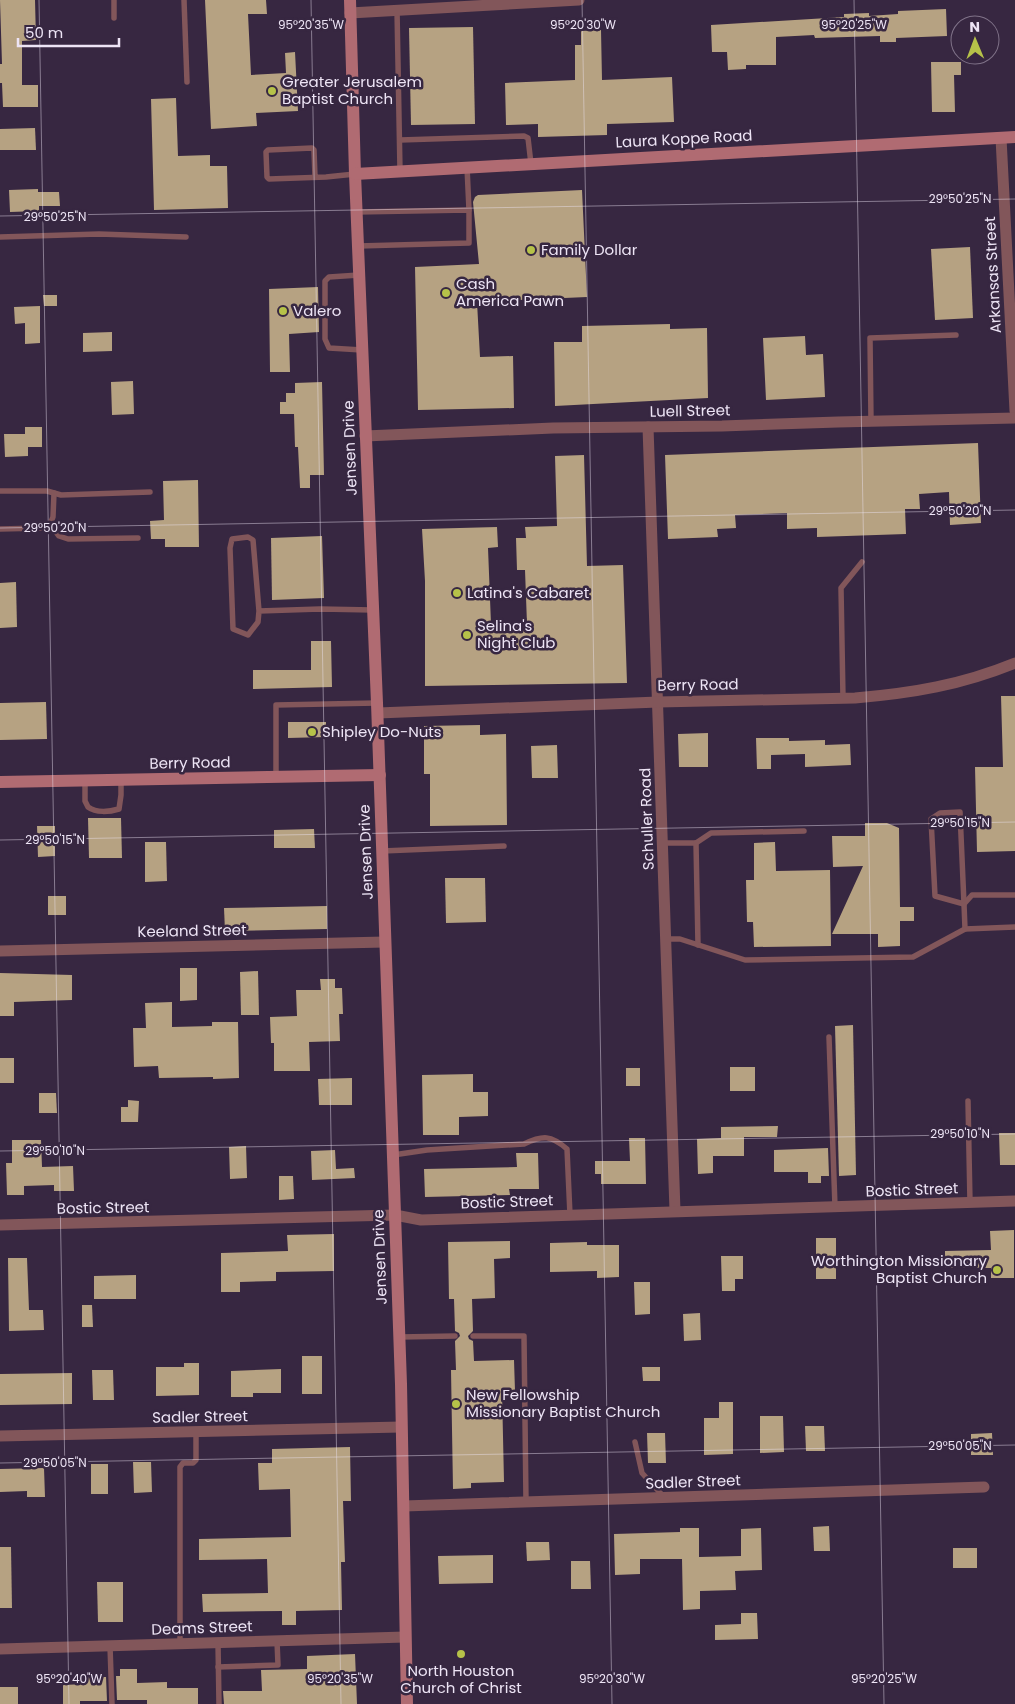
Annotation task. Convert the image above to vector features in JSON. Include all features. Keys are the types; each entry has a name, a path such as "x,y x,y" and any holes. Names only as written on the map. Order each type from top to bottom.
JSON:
{"main road":[{"name":"Jensen Drive","path":"350,6 356,212 378,708 386,942 404,1506 405,1637 408,1704"},
{"name":"Laura Koppe Road","path":"355,174 1015,137"},
{"name":"Berry Road","path":"0,782 380,775"}],"street":[{"path":"350,6 397,10 579,0"},
{"name":"Arkansas Street","path":"1000,138 1012,279 1015,411"},
{"name":"Luell Street","path":"365,436 553,428 1015,418"},
{"name":"Schuller Road","path":"648,427 675,1211"},
{"name":"Berry Road","path":"378,708 886,696 952,685 987,675 1015,663"},
{"name":"Keeland Street","path":"0,951 386,942"},
{"name":"Bostic Street","path":"0,1225 395,1215 421,1220 1015,1201"},
{"name":"Sadler Street","path":"0,1436 401,1427"},
{"name":"Sadler Street","path":"404,1506 984,1487"},
{"name":"Deams Street","path":"0,1649 405,1637"}],"lane":[{"path":"114,0 114,18"},
{"path":"184,0 187,82"},
{"path":"397,10 400,171"},
{"path":"400,140 524,136 528,138 531,164"},
{"path":"315,178 314,150 312,148 268,150 266,152 267,177 269,179 315,178 355,174"},
{"path":"358,246 469,243 467,167"},
{"path":"356,212 469,210"},
{"path":"0,237 99,234 186,237"},
{"path":"359,275 329,277 325,281 325,340 330,348 362,350"},
{"path":"871,421 870,338 956,335"},
{"path":"0,491 47,491 61,495 150,492"},
{"path":"0,528 43,528 50,524 53,517 54,493"},
{"path":"50,524 59,536 68,539 138,538"},
{"path":"248,537 253,540 259,611 258,622 248,634 233,629 230,548 232,539 248,537"},
{"path":"844,698 841,588 862,562"},
{"path":"259,611 373,610"},
{"path":"276,777 276,705 378,708"},
{"path":"85,781 85,800 88,807 96,811 114,811 119,809 121,795 120,780"},
{"path":"964,904 934,896 931,819 940,813 960,812 964,904 965,928"},
{"path":"662,843 696,843 711,833 804,831"},
{"path":"696,843 698,945"},
{"path":"382,851 504,846"},
{"path":"964,904 972,895 1015,895"},
{"path":"666,939 680,939 745,960 913,957 965,928 1015,927"},
{"path":"829,1038 835,1207"},
{"path":"968,1101 970,1203"},
{"path":"393,1155 427,1150 524,1144 546,1137 555,1139 567,1149 570,1214"},
{"path":"399,1337 455,1336"},
{"path":"473,1336 524,1336 526,1502"},
{"path":"180,1644 180,1467 183,1463 193,1463 196,1460 196,1432"},
{"path":"635,1442 642,1473 666,1498"},
{"path":"218,1667 278,1666 277,1641"},
{"path":"218,1643 219,1704"},
{"path":"110,1646 112,1704"}],"building":[{"path":"0,0 35,0 36,40 22,41 22,85 38,85 38,107 3,107 2,83 0,83 0,64 2,64"},
{"path":"205,0 266,0 267,14 248,14 251,75 286,73 285,53 295,52 298,111 256,113 257,126 211,129"},
{"path":"946,9 947,36 896,38 896,42 880,42 880,36 815,38 814,35 776,37 776,65 746,65 746,69 728,70 727,52 712,52 711,25 844,17 844,14 869,13 869,16 898,14 898,11"},
{"path":"473,27 475,124 411,125 409,28"},
{"path":"601,30 602,80 672,77 674,122 607,124 607,135 538,137 538,124 506,125 505,83 575,80 575,45 581,45 581,31"},
{"path":"931,62 950,62 950,65 961,65 961,75 954,75 955,112 932,112"},
{"path":"176,98 178,156 210,155 210,166 227,166 228,208 154,210 151,99"},
{"path":"35,128 36,150 0,150 0,129"},
{"path":"38,189 38,192 59,192 60,206 39,206 39,211 10,212 9,190"},
{"path":"582,190 587,297 477,302 480,357 513,356 514,408 418,410 415,267 479,264 473,202 478,195"},
{"path":"970,247 973,318 935,320 931,249"},
{"name":"Valero","path":"318,287 319,332 289,334 290,372 270,372 269,289"},
{"path":"43,295 57,295 57,306 44,306"},
{"path":"40,306 40,343 25,344 25,323 15,324 14,307"},
{"path":"670,324 670,329 707,328 708,398 555,406 554,342 582,342 582,326"},
{"path":"112,332 112,351 83,352 83,333"},
{"path":"805,336 806,355 823,354 825,397 766,400 763,338"},
{"path":"133,381 134,414 112,415 111,382"},
{"path":"322,382 324,475 310,475 310,488 300,488 298,447 295,447 294,414 280,414 280,402 286,402 286,393 295,393 295,383"},
{"path":"25,427 42,427 42,447 28,447 28,456 5,457 4,434 25,434"},
{"path":"978,443 981,523 950,525 949,492 919,494 920,509 905,509 906,534 817,537 817,528 787,529 787,513 735,515 736,528 717,529 718,537 668,539 665,455"},
{"path":"584,455 587,566 623,565 627,683 425,686 425,581 422,529 497,527 498,547 488,548 491,624 527,624 525,570 517,570 516,538 526,538 525,527 557,526 555,456"},
{"path":"198,480 199,547 165,547 165,539 151,539 150,521 164,520 163,481"},
{"path":"322,536 324,598 272,600 271,538"},
{"path":"16,582 17,627 0,628 0,583"},
{"path":"311,641 331,641 332,687 253,689 253,670 311,670"},
{"path":"1001,696 1015,696 1015,851 977,852 975,767 1003,767"},
{"path":"46,702 47,739 0,740 0,703"},
{"path":"288,722 326,722 326,737 288,738"},
{"path":"480,725 480,735 506,734 507,825 430,826 430,774 424,774 424,726"},
{"path":"708,733 708,767 679,767 678,734"},
{"path":"756,738 789,738 789,741 825,740 825,745 850,744 851,765 805,767 805,754 771,755 771,769 757,769"},
{"path":"557,745 558,778 532,778 531,746"},
{"path":"88,818 121,818 122,858 89,858"},
{"path":"865,823 887,823 899,828 900,907 914,907 914,921 900,921 900,946 878,947 878,934 832,934 863,866 833,867 832,836 865,836"},
{"path":"37,826 55,826 55,856 38,857"},
{"path":"314,829 315,848 274,848 274,830"},
{"path":"145,842 166,842 167,881 145,882"},
{"path":"775,842 776,871 830,870 831,946 754,947 753,922 747,922 746,880 754,880 754,843"},
{"path":"445,878 485,878 486,922 446,923"},
{"path":"48,896 66,896 66,915 48,915"},
{"path":"327,906 327,929 225,931 224,908"},
{"path":"180,968 197,968 197,1000 180,1001"},
{"path":"258,971 259,1015 241,1015 240,972"},
{"path":"0,973 72,975 72,1000 14,1002 14,1016 0,1016"},
{"path":"320,979 335,979 335,988 342,988 343,1014 339,1014 340,1041 309,1042 310,1071 274,1071 274,1043 271,1043 270,1017 297,1016 296,990 321,990"},
{"path":"172,1002 172,1027 212,1026 212,1022 238,1022 239,1078 159,1078 158,1066 134,1067 133,1028 146,1028 145,1003"},
{"path":"853,1025 856,1175 839,1176 835,1026"},
{"path":"0,1058 14,1058 14,1083 0,1083"},
{"path":"730,1067 755,1067 755,1091 730,1091"},
{"path":"626,1068 640,1068 640,1086 626,1086"},
{"path":"473,1074 473,1092 488,1092 488,1116 459,1117 459,1135 423,1135 422,1075"},
{"path":"352,1078 352,1105 319,1105 318,1079"},
{"path":"39,1093 56,1093 57,1113 39,1113"},
{"path":"128,1100 139,1101 138,1122 121,1122 121,1107 128,1107"},
{"path":"778,1126 777,1137 744,1137 744,1156 713,1156 713,1173 698,1174 697,1139 721,1138 721,1127"},
{"path":"999,1133 1015,1133 1015,1165 1000,1165"},
{"path":"629,1138 645,1138 646,1184 601,1184 601,1174 595,1174 595,1161 630,1161"},
{"path":"12,1140 41,1140 42,1167 73,1166 74,1191 54,1191 54,1185 24,1186 24,1195 7,1195 6,1163 12,1163"},
{"path":"246,1146 247,1178 230,1179 229,1147"},
{"path":"828,1148 829,1176 821,1176 821,1183 808,1183 808,1172 774,1172 774,1150"},
{"path":"335,1150 336,1169 354,1168 355,1178 312,1180 311,1151"},
{"path":"516,1153 538,1153 539,1189 509,1189 510,1195 425,1197 424,1169 517,1167"},
{"path":"279,1176 293,1176 294,1199 279,1200"},
{"path":"1014,1230 1014,1278 991,1278 991,1268 945,1268 945,1251 991,1250 990,1231"},
{"path":"334,1234 334,1271 276,1272 276,1281 240,1282 240,1292 221,1292 221,1253 288,1251 287,1235"},
{"path":"816,1238 836,1238 836,1279 816,1279"},
{"path":"510,1241 510,1258 494,1259 495,1298 472,1299 473,1331 468,1336 473,1341 474,1361 514,1360 515,1391 502,1391 504,1482 471,1483 471,1488 453,1489 451,1370 456,1370 455,1341 460,1336 455,1331 454,1299 449,1299 448,1242"},
{"path":"587,1242 587,1245 619,1245 619,1277 597,1278 597,1271 550,1272 550,1243"},
{"path":"721,1256 743,1256 743,1279 735,1279 735,1291 722,1291"},
{"path":"8,1258 27,1258 29,1310 43,1310 44,1330 9,1331"},
{"path":"136,1275 136,1299 94,1299 94,1276"},
{"path":"634,1282 650,1282 650,1314 635,1315"},
{"path":"82,1305 92,1305 93,1327 82,1327"},
{"path":"700,1313 701,1340 684,1341 683,1314"},
{"path":"302,1356 322,1356 322,1394 302,1394"},
{"path":"184,1363 199,1363 199,1395 156,1396 156,1367 184,1367"},
{"path":"642,1367 660,1367 660,1381 643,1381"},
{"path":"281,1369 281,1393 253,1393 253,1397 231,1397 231,1371"},
{"path":"92,1370 113,1370 114,1400 93,1400"},
{"path":"72,1373 72,1404 0,1405 0,1374"},
{"path":"719,1402 733,1402 733,1454 704,1455 704,1418 719,1418"},
{"path":"760,1416 783,1416 784,1452 760,1453"},
{"path":"805,1426 824,1426 825,1451 806,1451"},
{"path":"647,1433 665,1433 666,1463 648,1463"},
{"path":"992,1433 993,1455 971,1455 971,1434"},
{"path":"350,1447 351,1501 343,1501 345,1562 341,1562 342,1610 296,1611 296,1625 282,1625 282,1611 203,1612 202,1594 268,1593 267,1559 199,1560 199,1539 291,1537 290,1489 259,1490 258,1463 272,1463 272,1449"},
{"path":"133,1462 151,1462 152,1492 134,1493"},
{"path":"91,1464 108,1464 108,1494 91,1494"},
{"path":"44,1468 45,1497 27,1497 27,1491 0,1492 0,1469"},
{"path":"829,1526 830,1551 814,1551 813,1527"},
{"path":"680,1528 699,1528 699,1557 741,1556 741,1529 761,1528 762,1570 735,1571 736,1590 700,1591 700,1609 683,1610 682,1559 640,1559 640,1574 615,1575 614,1534 680,1532"},
{"path":"526,1542 549,1542 550,1560 527,1561"},
{"path":"0,1547 11,1547 12,1608 0,1608"},
{"path":"953,1548 977,1548 977,1568 953,1568"},
{"path":"493,1555 493,1583 439,1584 438,1556"},
{"path":"571,1561 590,1561 591,1589 571,1589"},
{"path":"97,1582 123,1582 123,1622 98,1622"},
{"path":"741,1613 757,1613 758,1639 715,1640 715,1625 741,1624"},
{"path":"355,1654 357,1704 224,1704 223,1691 262,1691 261,1670 307,1669 307,1656"},
{"path":"120,1669 137,1669 137,1683 167,1682 167,1688 198,1688 198,1704 147,1704 147,1700 117,1700 116,1676 120,1676"},
{"path":"86,1677 106,1677 107,1701 80,1701 80,1704 63,1704 63,1685 86,1684"},
{"path":"0,1687 18,1687 18,1704 0,1704"}],"place":[{"name":"Greater Jerusalem Baptist Church","path":"272,91"},
{"name":"Family Dollar","path":"531,250"},
{"name":"Cash America Pawn","path":"446,293"},
{"name":"Valero","path":"283,311"},
{"name":"Latina's Cabaret","path":"457,593"},
{"name":"Selina's Night Club","path":"467,635"},
{"name":"Shipley Do-Nuts","path":"312,732"},
{"name":"Worthington Missionary Baptist Church","path":"997,1270"},
{"name":"New Fellowship Missionary Baptist Church","path":"456,1404"},
{"name":"North Houston Church of Christ","path":"461,1654"}]}
